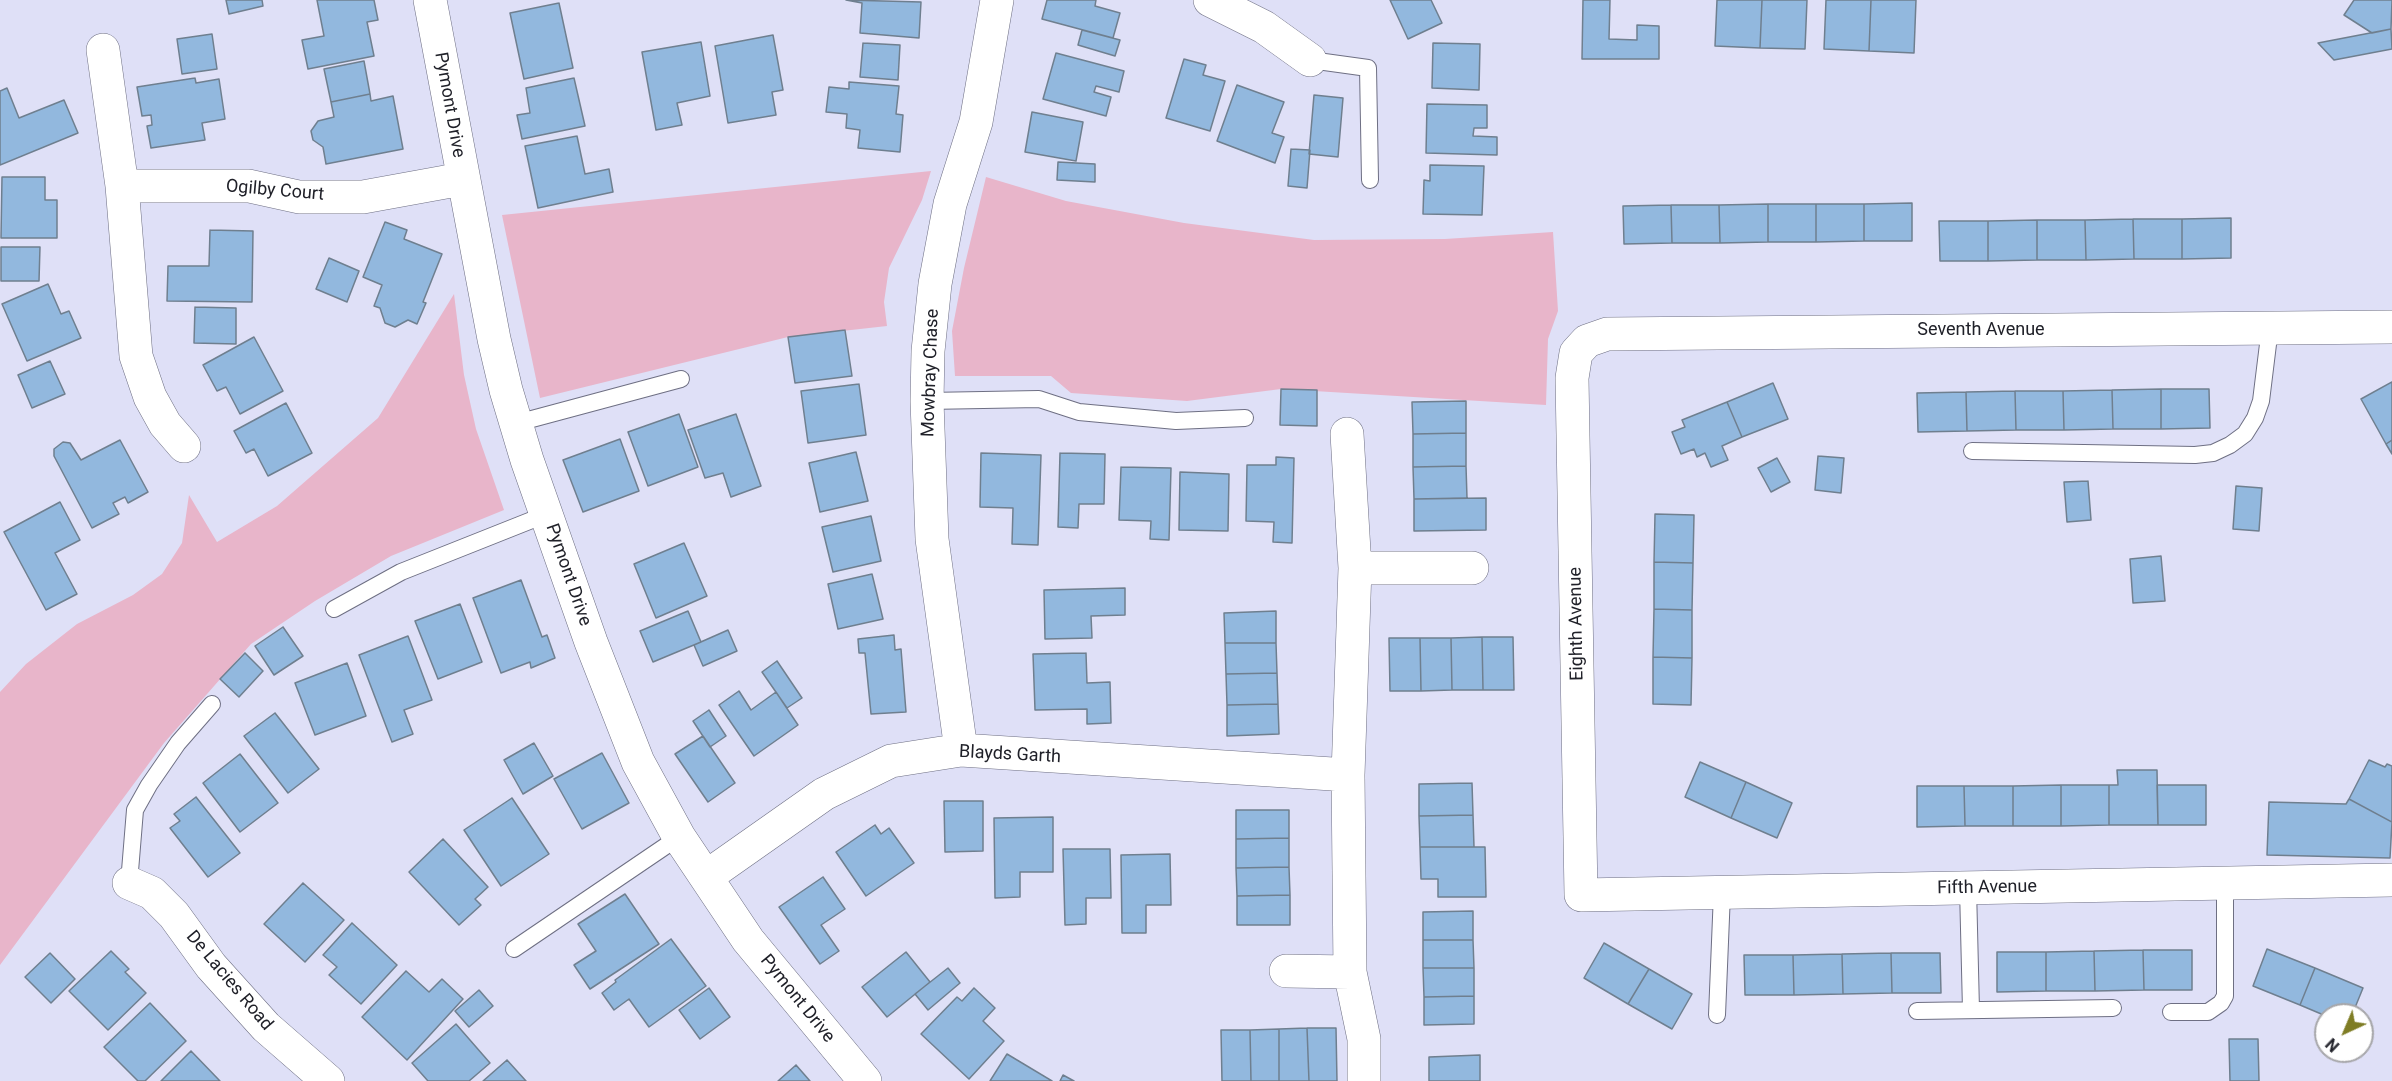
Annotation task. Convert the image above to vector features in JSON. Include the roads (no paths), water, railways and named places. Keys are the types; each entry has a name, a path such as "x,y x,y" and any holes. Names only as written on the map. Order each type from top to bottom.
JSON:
{"street":[{"name":"Pymont Drive","path":"430,0 496,350 517,423 591,642 638,762 679,837 748,940 864,1081"},
{"name":"Mowbray Chase","path":"961,750 932,539 927,401 928,351 935,284 950,204 976,122 997,0"},
{"path":"1210,0 1264,27 1310,60"},
{"path":"103,50 122,186 136,356 150,397 165,424 184,446"},
{"name":"Ogilby Court","path":"122,186 249,186 299,197 363,197 462,179"},
{"name":"Seventh Avenue","path":"1576,353 1587,341 1607,334 2392,327"},
{"name":"Eighth Avenue","path":"1576,353 1572,378 1581,895"},
{"path":"1347,434 1354,568 1348,775 1350,972 1364,1039 1364,1081"},
{"path":"1354,568 1472,568"},
{"name":"Blayds Garth","path":"706,877 824,794 891,761 961,750 1348,775"},
{"name":"Fifth Avenue","path":"1581,895 2392,880"},
{"name":"De Lacies Road","path":"129,883 152,893 174,915 211,966 266,1027 328,1081"},
{"path":"1286,971 1350,972"}],"lane":[{"path":"1310,60 1368,68 1370,180"},
{"path":"1972,451 2194,455 2213,453 2230,445 2245,434 2255,418 2261,400 2270,328"},
{"path":"517,423 681,379"},
{"path":"927,401 1039,399 1078,412 1176,421 1245,418"},
{"path":"334,609 401,572 547,514"},
{"path":"129,883 135,810 172,751 212,704"},
{"path":"514,950 679,837"},
{"path":"2171,1012 2208,1012 2221,1003 2225,996 2225,883"},
{"path":"1968,888 1971,1010"},
{"path":"1717,1015 1722,893"},
{"path":"1917,1011 2113,1008"}]}
